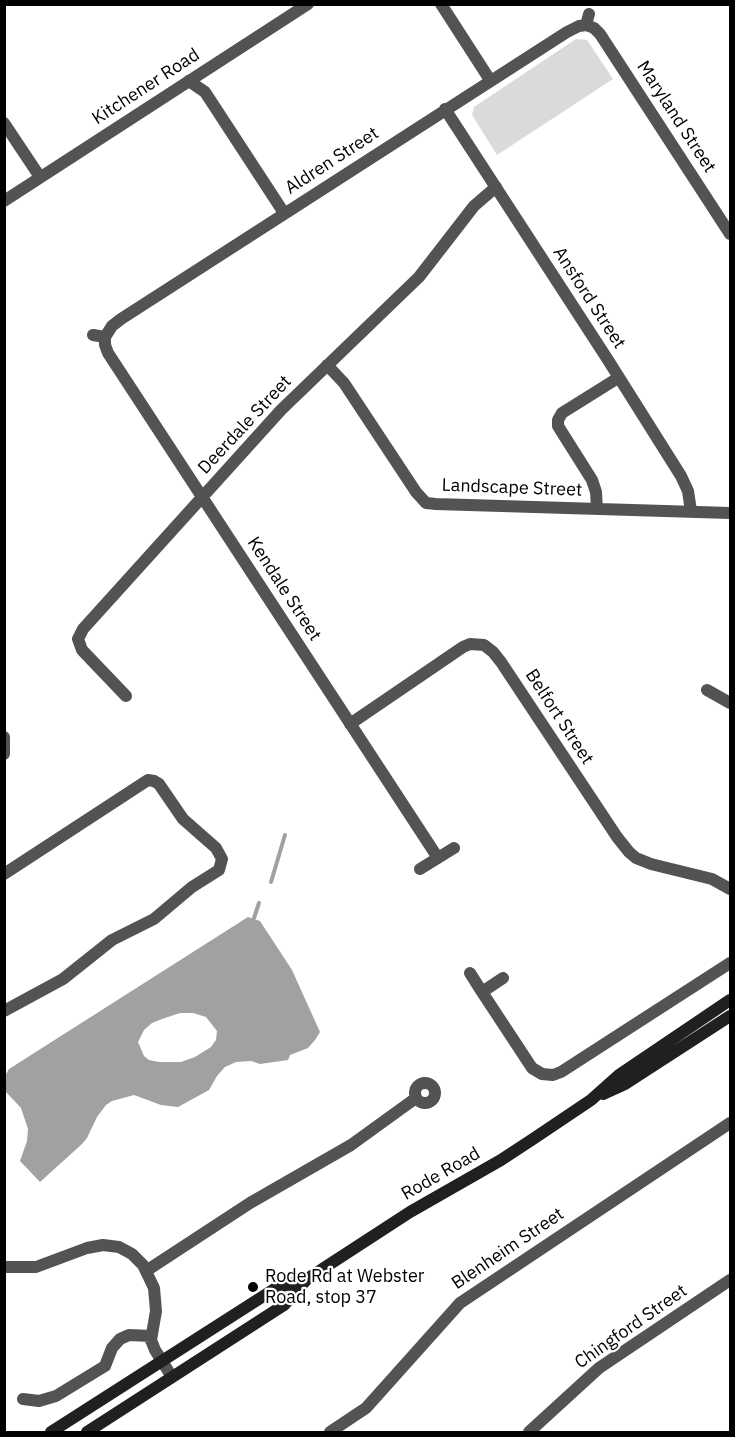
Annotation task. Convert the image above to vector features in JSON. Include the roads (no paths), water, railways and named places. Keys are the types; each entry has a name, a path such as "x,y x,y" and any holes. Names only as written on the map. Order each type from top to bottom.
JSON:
{"main road":[{"name":"Rode Road","path":"87,1432 284,1305 307,1279 417,1208 501,1160 591,1100 619,1076 730,1000"},
{"name":"Rode Road","path":"591,1100 625,1084 730,1016"},
{"name":"Rode Road","path":"58,1431 276,1288 307,1279"}],"street":[{"name":"Kitchener Road","path":"4,201 308,4"},
{"path":"441,4 490,80"},
{"name":"Aldren Street","path":"99,336 116,322 284,213 490,80 588,20"},
{"name":"Maryland Street","path":"588,20 600,34 730,234"},
{"path":"189,81 205,92 284,213"},
{"name":"Ansford Street","path":"445,109 686,484 691,511"},
{"path":"4,123 40,177"},
{"name":"Deerdale Street","path":"126,696 84,653 78,642 79,635 281,410 419,277 474,206 496,187"},
{"name":"Kendale Street","path":"99,336 108,354 438,858"},
{"name":"Landscape Street","path":"327,365 344,383 416,492 426,502 730,513"},
{"path":"597,509 596,492 592,480 558,426 558,420 562,412 618,378"},
{"name":"Belfort Street","path":"350,724 463,647 470,644 484,645 501,662 629,852 636,858 651,864 712,879 730,889"},
{"path":"707,690 730,703"},
{"path":"4,737 4,754"},
{"path":"4,874 148,780 159,784 183,819 216,848 222,859 219,870 192,887 154,919 112,940 63,979 4,1011"},
{"path":"420,869 454,848"},
{"path":"470,974 532,1068 542,1074 550,1075 561,1072 730,963"},
{"path":"482,992 503,978"},
{"path":"146,1271 250,1203 351,1145 416,1098"},
{"name":"Blenheim Street","path":"330,1432 366,1408 460,1303 730,1123"},
{"path":"4,1267 36,1267 87,1248 103,1245 126,1250 138,1259 146,1271 156,1296 156,1311 151,1336 154,1350 172,1377"},
{"name":"Chingford Street","path":"530,1432 599,1368 730,1280"},
{"path":"23,1399 39,1401 56,1396 105,1366 112,1348 120,1339 129,1335 151,1336"}],"waterway":[{"path":"271,882 285,835"},
{"path":"254,918 259,903"}],"place":[{"name":"Rode Rd at Webster Road, stop 37","path":"253,1287"}]}
